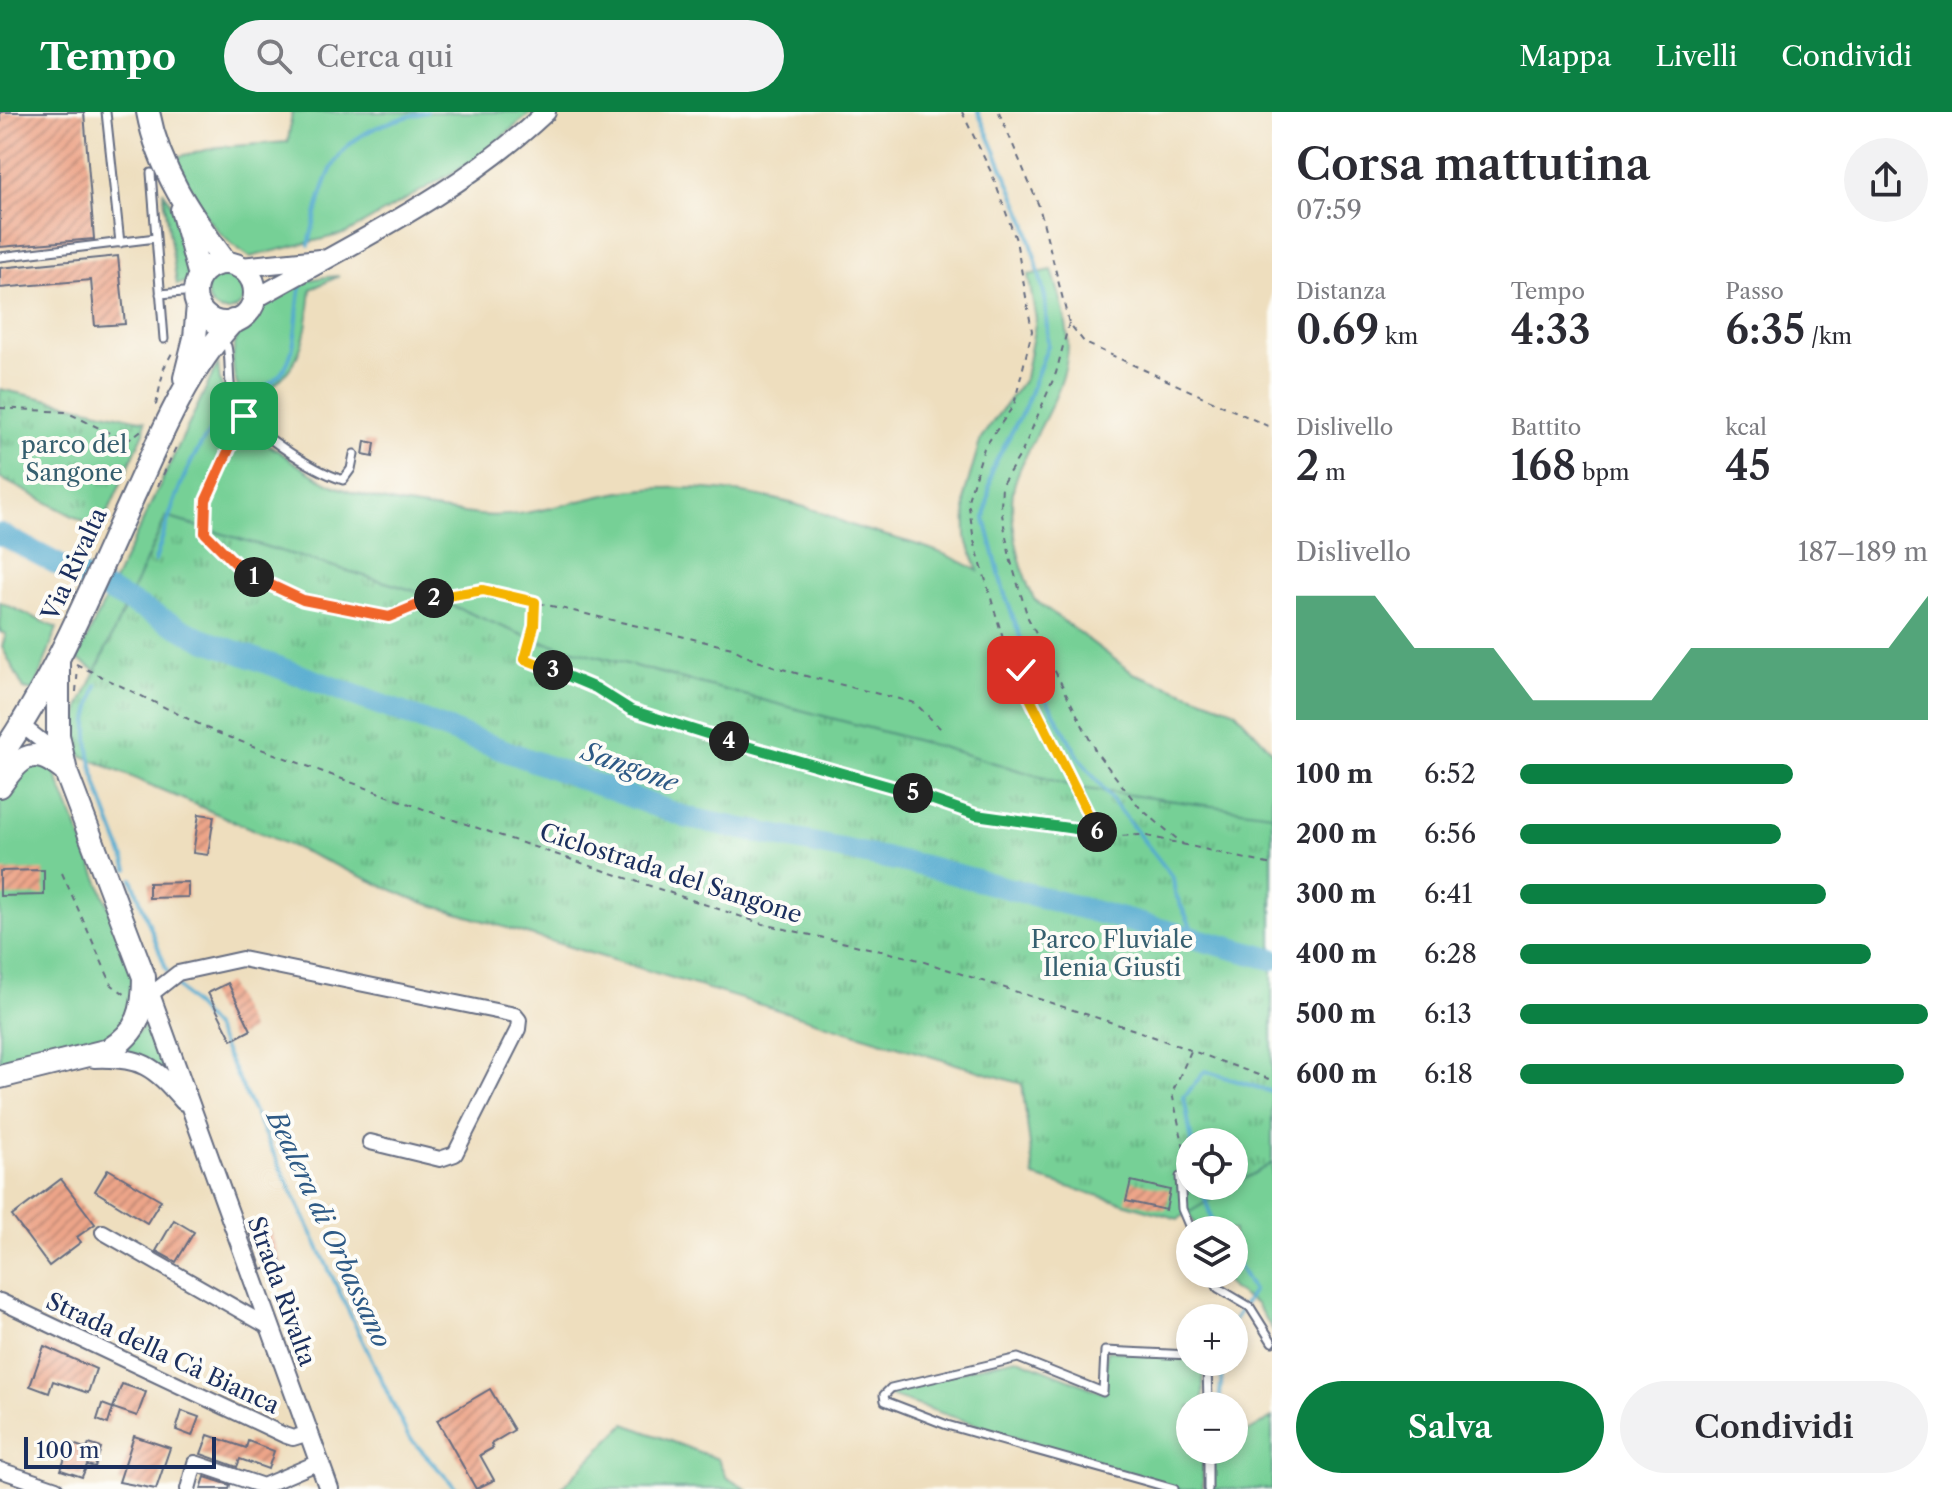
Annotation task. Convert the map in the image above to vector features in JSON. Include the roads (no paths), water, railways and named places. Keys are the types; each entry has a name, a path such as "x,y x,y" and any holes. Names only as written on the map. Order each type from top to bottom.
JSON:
{"main road":[{"path":"148,112 154,142 176,189 233,265 255,286 255,299"},
{"path":"176,189 198,291 212,320 233,321"},
{"path":"198,291 211,266 233,265"},
{"name":"Via Rivalta","path":"198,291 206,339"},
{"name":"Via Rivalta","path":"0,757 65,657 122,520 206,339 251,309 255,299"},
{"path":"0,1077 86,1058 124,1041 138,1023 146,993 66,772 58,735 65,657"},
{"path":"0,786 15,764 32,756 48,757 66,772"}],"street":[{"path":"255,299 404,219 464,180 546,112"},
{"path":"233,265 327,258"},
{"path":"20,724 48,746 66,772"},
{"path":"146,993 178,973 242,959 509,1012 518,1018 518,1029 455,1154 440,1159 370,1142"},
{"name":"Strada Rivalta","path":"146,993 329,1489"},
{"name":"Strada Rivalta","path":"86,1058 124,1057 144,1063 164,1078 191,1109"},
{"path":"103,1232 269,1327"},
{"name":"Strada della Cà Bianca","path":"0,1301 284,1435 293,1438 309,1433"},
{"path":"188,1489 195,1463 263,1486 319,1462"},
{"path":"0,1470 56,1489"}],"lane":[{"path":"106,112 120,243"},
{"path":"151,173 164,339"},
{"path":"0,257 156,238"},
{"path":"160,294 198,291"},
{"path":"206,339 227,346 232,398 244,416 325,474 343,480 351,469 354,454"},
{"path":"1218,1288 1250,1307 1272,1342"},
{"path":"1174,1489 947,1425 885,1401 884,1395 891,1388 1018,1358 1103,1392 1105,1351 1176,1354"},
{"path":"1208,1464 1208,1489"}],"waterway":[{"name":"Bealera di Orbassano","path":"309,245 323,191 341,154 355,140 373,129 427,112"},
{"path":"978,112 1026,222 1045,297 1048,345 1025,407 992,469 985,519 1003,589 1036,681 1080,759 1173,878 1175,893 1196,937"},
{"name":"Bealera di Orbassano","path":"155,561 184,477 205,438 234,405 273,381 289,360 301,286"},
{"name":"Sangone","path":"0,534 199,638 688,818 925,866 1272,959"},
{"name":"Bealera di Orbassano","path":"97,685 88,722 91,760 101,797 128,869"},
{"name":"Bealera di Orbassano","path":"132,879 167,971"},
{"name":"Bealera di Orbassano","path":"173,981 214,1028 408,1436 457,1489"},
{"path":"1190,1128 1184,1097 1205,1071 1272,1092"},
{"path":"1205,1200 1211,1216"},
{"path":"1244,1304 1253,1291 1248,1282"},
{"path":"1220,1392 1222,1376"}],"park label":[{"name":"parco del Sangone","path":"74,458"},
{"name":"Parco Fluviale Ilenia Giusti","path":"1112,953"}]}
